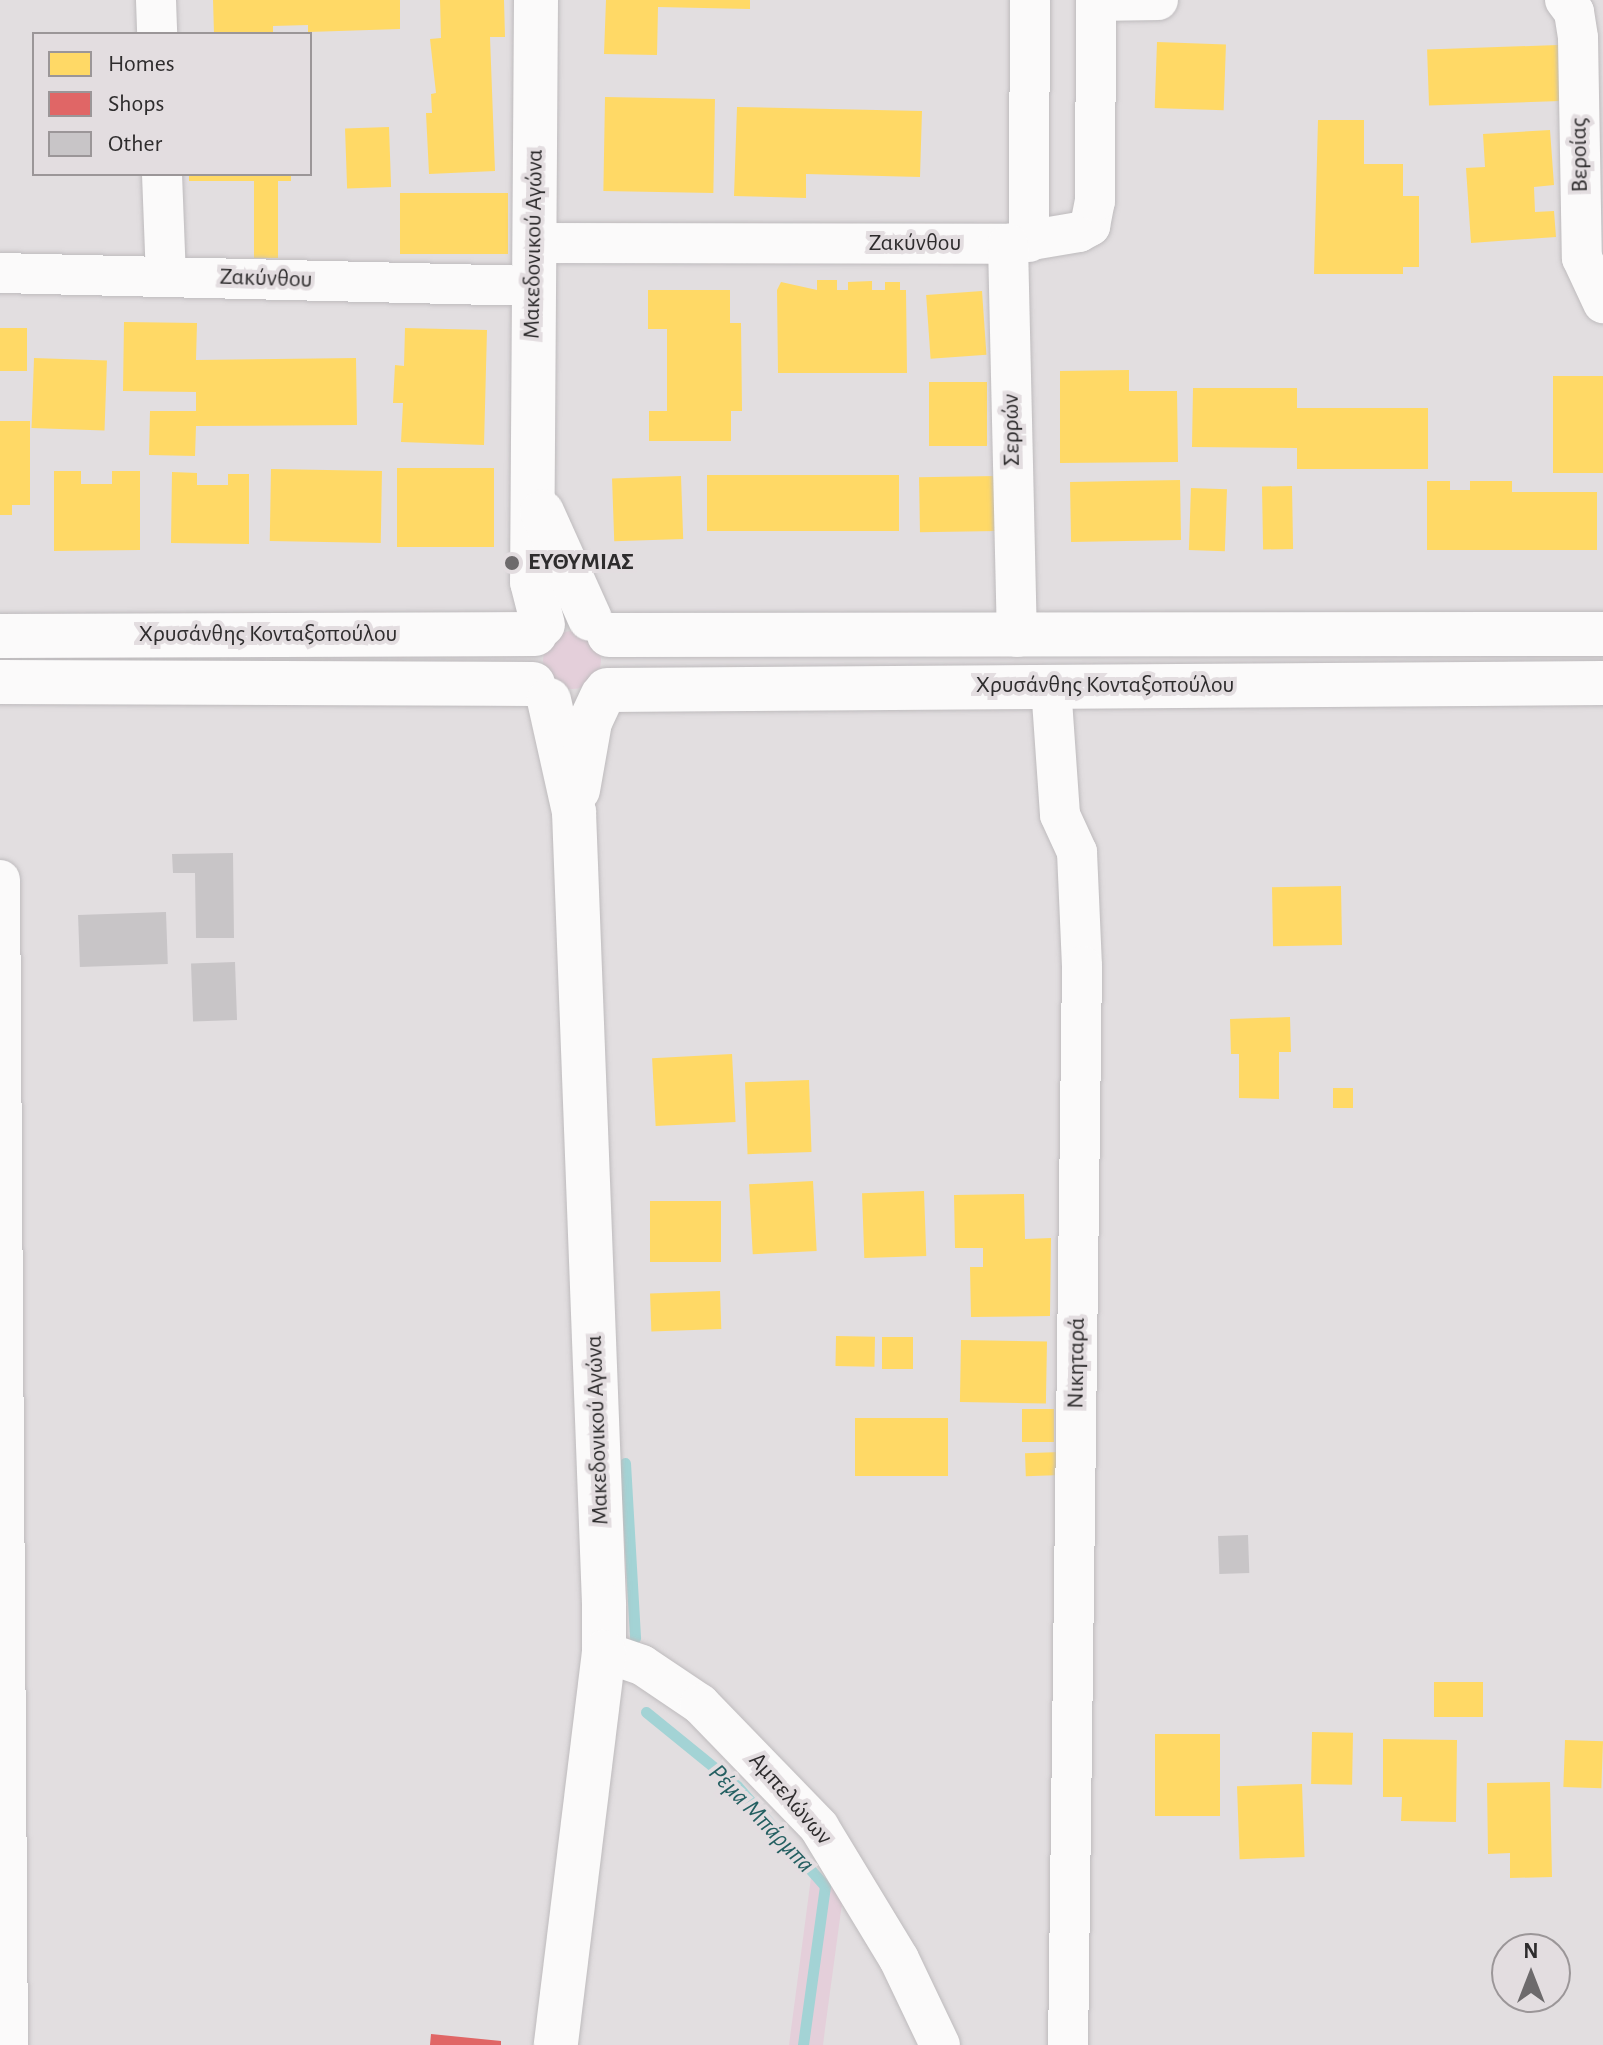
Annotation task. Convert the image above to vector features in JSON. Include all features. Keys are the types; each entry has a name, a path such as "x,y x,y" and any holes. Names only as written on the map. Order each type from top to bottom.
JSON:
{"main road":[{"name":"Μακεδονικού Αγώνα","path":"536,0 532,582 539,630"},
{"name":"Μακεδονικού Αγώνα","path":"533,487 567,576 599,627"},
{"path":"565,616 599,627 617,663 590,722 574,812 541,692 526,658 539,630 565,616"},
{"name":"Χρυσάνθης Κονταξοπούλου","path":"599,627 1017,637 1603,634"},
{"name":"Χρυσάνθης Κονταξοπούλου","path":"0,636 539,630"},
{"name":"Χρυσάνθης Κονταξοπούλου","path":"0,682 541,692"},
{"name":"Χρυσάνθης Κονταξοπούλου","path":"604,693 1051,686 1603,683"},
{"path":"541,692 576,706 604,693"},
{"name":"Μακεδονικού Αγώνα","path":"556,2045 604,1652 574,812"}],"street":[{"path":"156,0 157,32"},
{"name":"Σερρών","path":"1017,637 1018,243 1030,0"},
{"path":"1018,243 1079,232 1093,216 1096,1 1158,0"},
{"name":"Βεροίας","path":"1567,2 1578,38 1582,258 1603,303"},
{"path":"162,176 166,276"},
{"name":"Ζακύνθου","path":"534,243 1018,243"},
{"name":"Ζακύνθου","path":"0,273 532,286"},
{"name":"Νικηταρά","path":"1051,686 1060,815 1077,852 1082,966 1068,2045"},
{"path":"0,880 8,2045"},
{"name":"Αμπελώνων","path":"604,1652 642,1665 700,1704 819,1827 899,1959 940,2045"}],"shaded area":[{"path":"572,631 583,633 592,640 599,649 599,671 592,680 583,687 572,689 561,687 552,680 545,671 543,660 545,649 552,640 561,633"},
{"path":"812,1870 843,1896 823,2045 789,2045"}],"building: Homes":[{"path":"213,0 400,0 400,29 308,32 308,25 273,26 273,32 214,32"},
{"path":"440,0 504,0 505,37 490,37 495,171 429,174 426,113 432,113 431,94 436,93 430,39 441,38"},
{"path":"606,0 750,0 750,9 658,7 657,55 604,54"},
{"path":"1157,42 1226,44 1224,110 1155,108"},
{"path":"1558,45 1560,101 1429,106 1427,50"},
{"path":"605,97 715,99 713,193 603,191"},
{"path":"737,107 922,111 920,177 806,174 806,198 734,196"},
{"path":"1318,120 1364,120 1364,164 1403,164 1403,196 1419,196 1419,267 1403,267 1403,274 1314,274"},
{"path":"389,127 391,187 347,188 345,129"},
{"path":"1550,130 1554,185 1534,187 1535,212 1554,211 1556,237 1471,243 1466,168 1485,167 1483,134"},
{"path":"189,176 291,176 291,181 278,181 278,258 254,258 254,181 189,181"},
{"path":"400,193 508,193 508,254 400,254"},
{"path":"817,280 837,280 837,290 848,290 848,282 872,281 872,290 885,290 885,282 900,282 900,290 906,290 907,373 778,373 777,290 781,282 817,290"},
{"path":"648,290 730,290 730,323 741,323 742,411 731,411 731,441 649,441 649,411 667,411 667,329 648,329"},
{"path":"982,291 986,355 931,359 926,295"},
{"path":"124,322 197,323 196,360 356,358 357,425 196,426 195,456 149,455 150,411 196,411 196,392 123,391"},
{"path":"0,328 27,328 27,371 0,371"},
{"path":"405,328 487,330 484,445 401,442 403,403 393,403 395,365 404,366"},
{"path":"34,358 107,361 105,431 32,428"},
{"path":"1129,370 1129,391 1177,391 1178,462 1060,463 1060,371"},
{"path":"1553,376 1603,376 1603,473 1553,473"},
{"path":"929,382 987,382 987,446 929,446"},
{"path":"1193,388 1297,388 1297,408 1428,408 1428,469 1297,469 1297,448 1192,447"},
{"path":"0,421 30,421 30,505 12,505 12,515 0,515"},
{"path":"397,468 494,468 494,547 397,547"},
{"path":"271,469 382,471 381,543 270,541"},
{"path":"54,471 81,471 81,484 112,484 112,471 140,471 140,550 54,551"},
{"path":"172,472 197,473 197,485 228,485 228,474 249,474 249,544 171,543"},
{"path":"707,475 899,475 899,531 707,531"},
{"path":"681,476 683,539 614,541 612,478"},
{"path":"996,476 997,531 920,532 919,477"},
{"path":"1180,480 1181,540 1071,542 1070,482"},
{"path":"1427,481 1450,481 1450,490 1470,490 1470,481 1512,481 1512,492 1597,492 1597,550 1427,550"},
{"path":"1292,486 1293,549 1263,550 1262,487"},
{"path":"1191,488 1227,489 1225,551 1189,550"},
{"path":"1341,886 1342,945 1273,946 1272,887"},
{"path":"1290,1017 1291,1052 1279,1052 1279,1099 1239,1098 1239,1054 1231,1054 1230,1019"},
{"path":"732,1054 736,1122 656,1126 652,1058"},
{"path":"809,1080 812,1152 748,1154 745,1082"},
{"path":"1333,1088 1353,1088 1353,1108 1333,1108"},
{"path":"813,1181 817,1251 753,1254 749,1184"},
{"path":"924,1191 926,1256 864,1258 862,1193"},
{"path":"1024,1194 1025,1239 1051,1238 1050,1316 971,1317 970,1267 983,1267 983,1248 955,1248 954,1195"},
{"path":"650,1201 721,1201 721,1262 650,1262"},
{"path":"720,1291 721,1329 651,1331 650,1293"},
{"path":"836,1336 875,1337 874,1367 835,1366"},
{"path":"882,1337 913,1337 913,1369 882,1369"},
{"path":"961,1340 1047,1342 1046,1403 960,1402"},
{"path":"1022,1409 1054,1409 1054,1442 1022,1442"},
{"path":"855,1418 948,1418 948,1476 855,1476"},
{"path":"1061,1452 1062,1475 1026,1476 1025,1453"},
{"path":"1434,1682 1483,1682 1483,1717 1434,1717"},
{"path":"1312,1732 1353,1733 1352,1785 1311,1784"},
{"path":"1155,1734 1220,1734 1220,1816 1155,1816"},
{"path":"1383,1739 1457,1740 1456,1822 1401,1821 1402,1797 1383,1797"},
{"path":"1565,1740 1603,1741 1601,1788 1563,1787"},
{"path":"1550,1782 1552,1877 1510,1878 1510,1853 1488,1854 1487,1783"},
{"path":"1302,1784 1305,1857 1240,1859 1237,1786"}],"building: Shops":[{"path":"431,2034 501,2041 501,2045 430,2045"}],"building: Other":[{"path":"233,853 234,938 196,938 195,873 173,873 172,854"},
{"path":"166,912 168,964 80,967 78,915"},
{"path":"235,962 237,1020 193,1022 191,964"},
{"path":"1248,1535 1249,1573 1219,1574 1218,1536"}],"waterway":[{"name":"Ρέμα Μπάρμπα","path":"625,1463 635,1638"},
{"name":"Ρέμα Μπάρμπα","path":"646,1712 737,1786 825,1886 803,2045"}],"place":[{"name":"ΕΥΘΥΜΙΑΣ","path":"512,563"}]}
